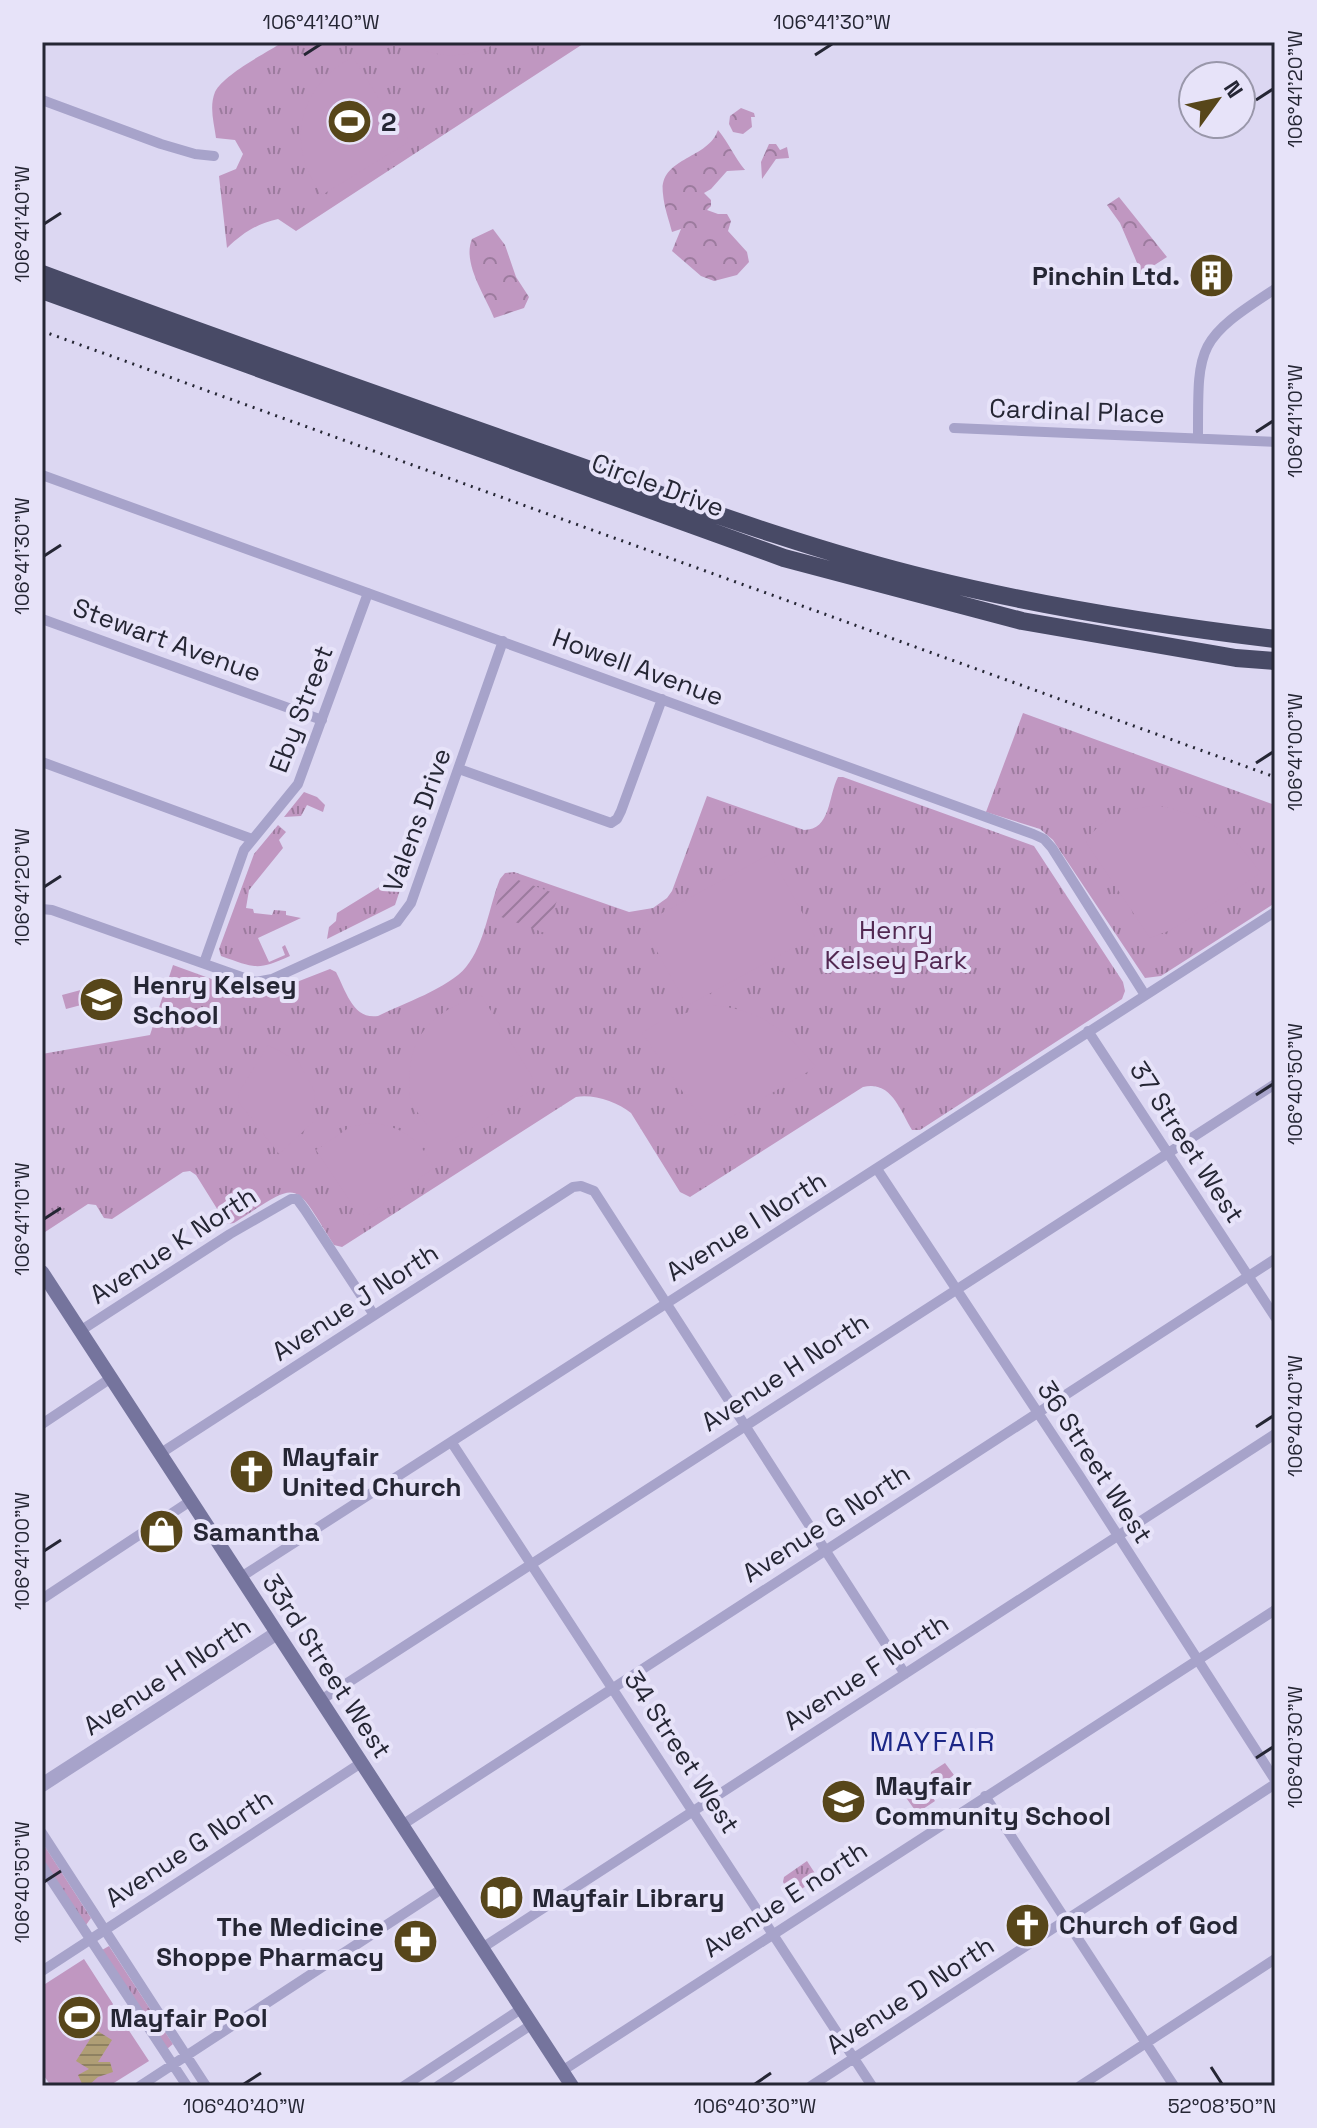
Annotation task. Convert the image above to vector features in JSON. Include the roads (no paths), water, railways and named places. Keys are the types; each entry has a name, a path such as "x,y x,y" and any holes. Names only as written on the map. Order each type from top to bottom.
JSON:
{"highway":[{"name":"Circle Drive","path":"42,274 746,526 832,552 1021,600 1108,616 1275,639"},
{"name":"Circle Drive","path":"42,290 784,558 1022,621 1220,655 1275,661"}],"main road":[{"name":"33rd Street West","path":"42,1272 572,2086"}],"street":[{"path":"42,100 161,144 214,156"},
{"path":"1198,438 1199,370 1204,351 1213,334 1229,319 1275,289"},
{"name":"Cardinal Place","path":"954,428 1275,442"},
{"name":"Howell Avenue","path":"42,475 1044,839 1145,995"},
{"name":"Eby Street","path":"204,963 244,850 298,784 368,593"},
{"name":"Stewart Avenue","path":"42,619 322,720"},
{"name":"Valens Drive","path":"42,909 256,982 265,981 397,922 409,910 503,641"},
{"path":"459,769 611,823 621,811 662,699"},
{"path":"42,762 252,839"},
{"name":"Avenue I North","path":"241,1577 1275,912"},
{"name":"37 Street West","path":"1088,1031 1275,1317"},
{"name":"Avenue H North","path":"321,1700 1275,1084"},
{"name":"36 Street West","path":"877,1169 1275,1782"},
{"name":"Avenue J North","path":"161,1453 573,1187 581,1186 594,1191 666,1303"},
{"name":"Avenue K North","path":"80,1331 230,1234 291,1199 297,1199 305,1210 374,1315"},
{"name":"Avenue G North","path":"402,1825 1275,1259"},
{"path":"666,1303 905,1674"},
{"path":"42,1424 111,1378"},
{"name":"Avenue F North","path":"482,1948 1275,1434"},
{"name":"34 Street West","path":"452,1443 872,2086"},
{"path":"42,1599 192,1500"},
{"name":"Avenue E north","path":"562,2071 1275,1610"},
{"name":"Avenue H North","path":"42,1785 277,1633"},
{"name":"Avenue G North","path":"42,1971 361,1763"},
{"name":"Avenue D North","path":"811,2086 1275,1782"},
{"path":"985,1796 1174,2086"},
{"path":"42,1833 206,2086"},
{"path":"42,1866 187,2086"},
{"path":"140,2086 443,1888"},
{"path":"1080,2086 1275,1959"},
{"path":"404,2086 521,2009"},
{"path":"438,2086 531,2025"}],"railway":[{"path":"42,331 1275,777"}],"place":[{"name":"2","path":"350,122"},
{"name":"Pinchin Ltd.","path":"1211,276"},
{"name":"Henry Kelsey School","path":"102,1000"},
{"name":"Mayfair United Church","path":"251,1472"},
{"name":"Samantha","path":"162,1532"},
{"name":"Mayfair Community School","path":"844,1801"},
{"name":"Mayfair Library","path":"501,1898"},
{"name":"Church of God","path":"1028,1925"},
{"name":"The Medicine Shoppe Pharmacy","path":"415,1942"},
{"name":"Mayfair Pool","path":"79,2018"}],"district":[{"name":"MAYFAIR","path":"933,1741"}],"park label":[{"name":"Henry Kelsey Park","path":"896,945"}]}
